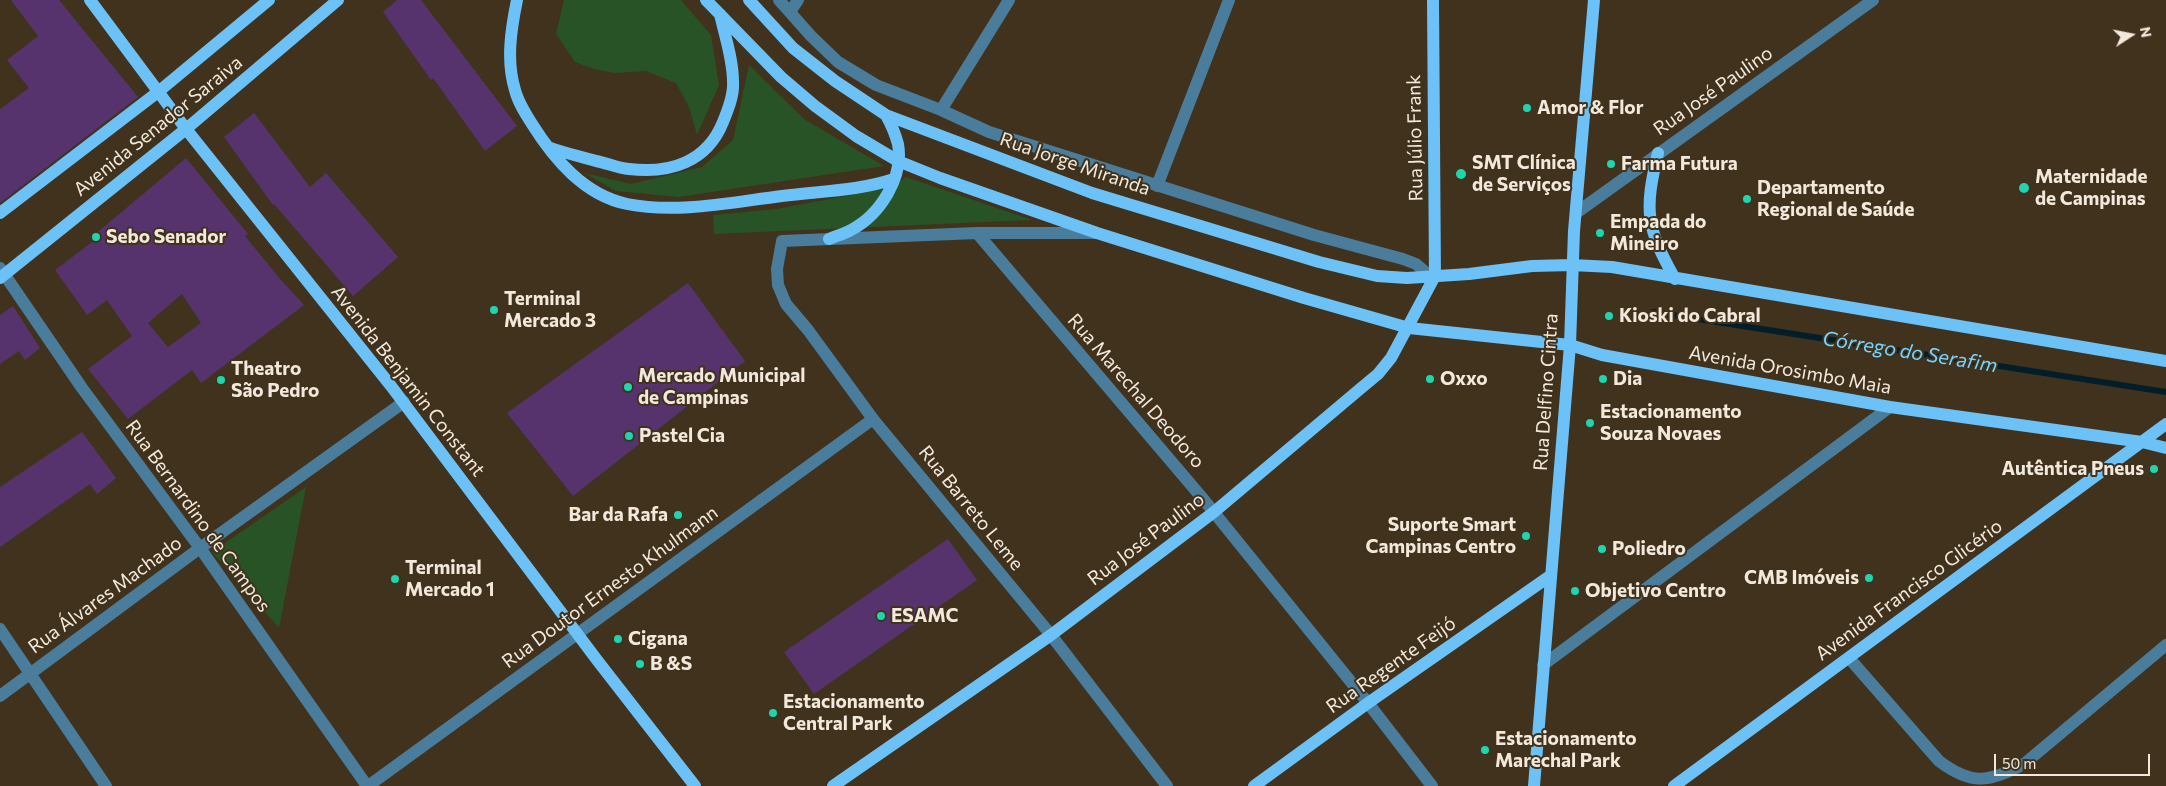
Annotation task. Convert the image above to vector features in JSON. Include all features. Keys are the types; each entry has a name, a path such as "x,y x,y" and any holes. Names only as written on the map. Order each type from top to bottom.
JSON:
{"main road":[{"name":"Avenida Benjamin Constant","path":"90,0 186,129 404,402 695,786"},
{"name":"Avenida Senador Saraiva","path":"0,213 158,92 269,0"},
{"name":"Avenida Senador Saraiva","path":"2,274 186,129 338,0"},
{"path":"517,0 511,27 511,65 514,90 524,111 546,146 583,185 605,197 627,204 650,207 702,206 867,186 894,179"},
{"path":"706,0 781,77 815,106 856,136 898,161 940,178 1098,233 1304,298 1409,328"},
{"name":"Rua Jorge Miranda","path":"749,0 793,48 835,81 886,115 1092,193 1319,262 1377,276 1407,278 1433,276"},
{"name":"Rua Júlio Frank","path":"1433,0 1433,276"},
{"name":"Rua Delfino Cintra","path":"1534,786 1570,346 1572,265 1594,0"},
{"path":"546,146 569,155 630,170 680,165 705,152 719,134 729,110 734,84 732,64 720,14"},
{"path":"829,239 851,231 869,218 884,200 894,179 898,161 898,145 894,130 886,115"},
{"path":"1658,153 1650,186 1649,214 1654,236 1676,278"},
{"path":"1433,276 1469,274 1532,266 1612,267 2166,361"},
{"name":"Rua José Paulino","path":"833,786 1051,635 1214,512 1378,374 1391,358 1409,328 1433,276"},
{"name":"Avenida Orosimbo Maia","path":"1409,328 1570,346 1602,355 1890,406 2142,442 2166,448"},
{"name":"Avenida Francisco Glicério","path":"1674,786 2164,426"},
{"name":"Rua Regente Feijó","path":"1254,786 1368,702 1550,576"}],"street":[{"name":"Rua Jorge Miranda","path":"779,0 838,62 876,84 989,132 1314,235 1404,259 1416,264 1433,276"},
{"path":"790,12 798,0"},
{"path":"940,110 1009,0"},
{"path":"1157,186 1229,0"},
{"name":"Rua José Paulino","path":"1576,213 1873,0"},
{"path":"829,239 977,233 1098,233"},
{"name":"Rua Marechal Deodoro","path":"977,233 1214,512 1368,702 1432,786"},
{"name":"Rua Barreto Leme","path":"829,239 782,241 776,269 778,285 786,304 808,330 874,419 1051,635 1167,786"},
{"name":"Rua Bernardino de Campos","path":"2,274 82,388 200,548 368,786"},
{"name":"Rua Álvares Machado","path":"0,696 200,548 404,402"},
{"path":"1543,665 1890,406"},
{"name":"Rua Doutor Ernesto Khulmann","path":"368,786 874,419"},
{"path":"0,628 106,786"},
{"path":"1849,658 1939,761 1953,772 1983,780 2006,773 2024,764 2166,645"}],"green space":[{"path":"564,0 681,0 711,35 719,85 697,135 689,107 676,83 646,71 615,73 594,69 575,62 556,34"},
{"path":"749,65 804,119 884,166 679,197 616,191 584,173 631,184 702,167 733,140"},
{"path":"906,177 1032,220 714,234 713,215 776,209 889,188"},
{"path":"306,487 279,628 212,552"}],"building":[{"path":"11,0 59,0 138,97 0,203 0,109 29,88 7,60 38,36"},
{"path":"397,0 421,0 517,126 485,151 433,78 431,80 383,12"},
{"path":"254,113 310,187 326,173 398,257 353,296 273,205 224,137"},
{"path":"186,158 248,234 245,236 304,305 201,383 192,370 128,419 88,369 132,336 107,300 87,315 55,270 96,239 93,236","holes":["182,294 201,323 168,347 148,323"]},
{"name":"Mercado Municipal de Campinas","path":"688,283 745,361 573,496 507,413"},
{"path":"13,306 40,348 25,360 19,351 0,364 0,315"},
{"path":"82,432 116,478 97,494 90,484 0,547 0,487"},
{"name":"ESAMC","path":"948,539 977,580 814,694 784,652"}],"waterway":[{"name":"Córrego do Serafim","path":"1653,312 2166,392"}],"place":[{"name":"Amor & Flor","path":"1527,108"},
{"name":"Farma Futura","path":"1611,164"},
{"name":"SMT Clínica de Serviços","path":"1461,174"},
{"name":"Maternidade de Campinas","path":"2024,188"},
{"name":"Departamento Regional de Saúde","path":"1747,199"},
{"name":"Empada do Mineiro","path":"1600,233"},
{"name":"Sebo Senador","path":"96,237"},
{"name":"Terminal Mercado 3","path":"494,310"},
{"name":"Kioski do Cabral","path":"1609,316"},
{"name":"Oxxo","path":"1430,379"},
{"name":"Dia","path":"1603,379"},
{"name":"Theatro São Pedro","path":"221,380"},
{"name":"Mercado Municipal de Campinas","path":"628,387"},
{"name":"Estacionamento Souza Novaes","path":"1590,423"},
{"name":"Pastel Cia","path":"629,436"},
{"name":"Autêntica Pneus","path":"2154,469"},
{"name":"Bar da Rafa","path":"678,515"},
{"name":"Suporte Smart Campinas Centro","path":"1526,536"},
{"name":"Poliedro","path":"1602,549"},
{"name":"CMB Imóveis","path":"1869,578"},
{"name":"Terminal Mercado 1","path":"395,579"},
{"name":"Objetivo Centro","path":"1575,591"},
{"name":"ESAMC","path":"881,616"},
{"name":"Cigana","path":"618,639"},
{"name":"B &S","path":"640,664"},
{"name":"Estacionamento Central Park","path":"773,713"},
{"name":"Estacionamento Marechal Park","path":"1485,750"}]}
